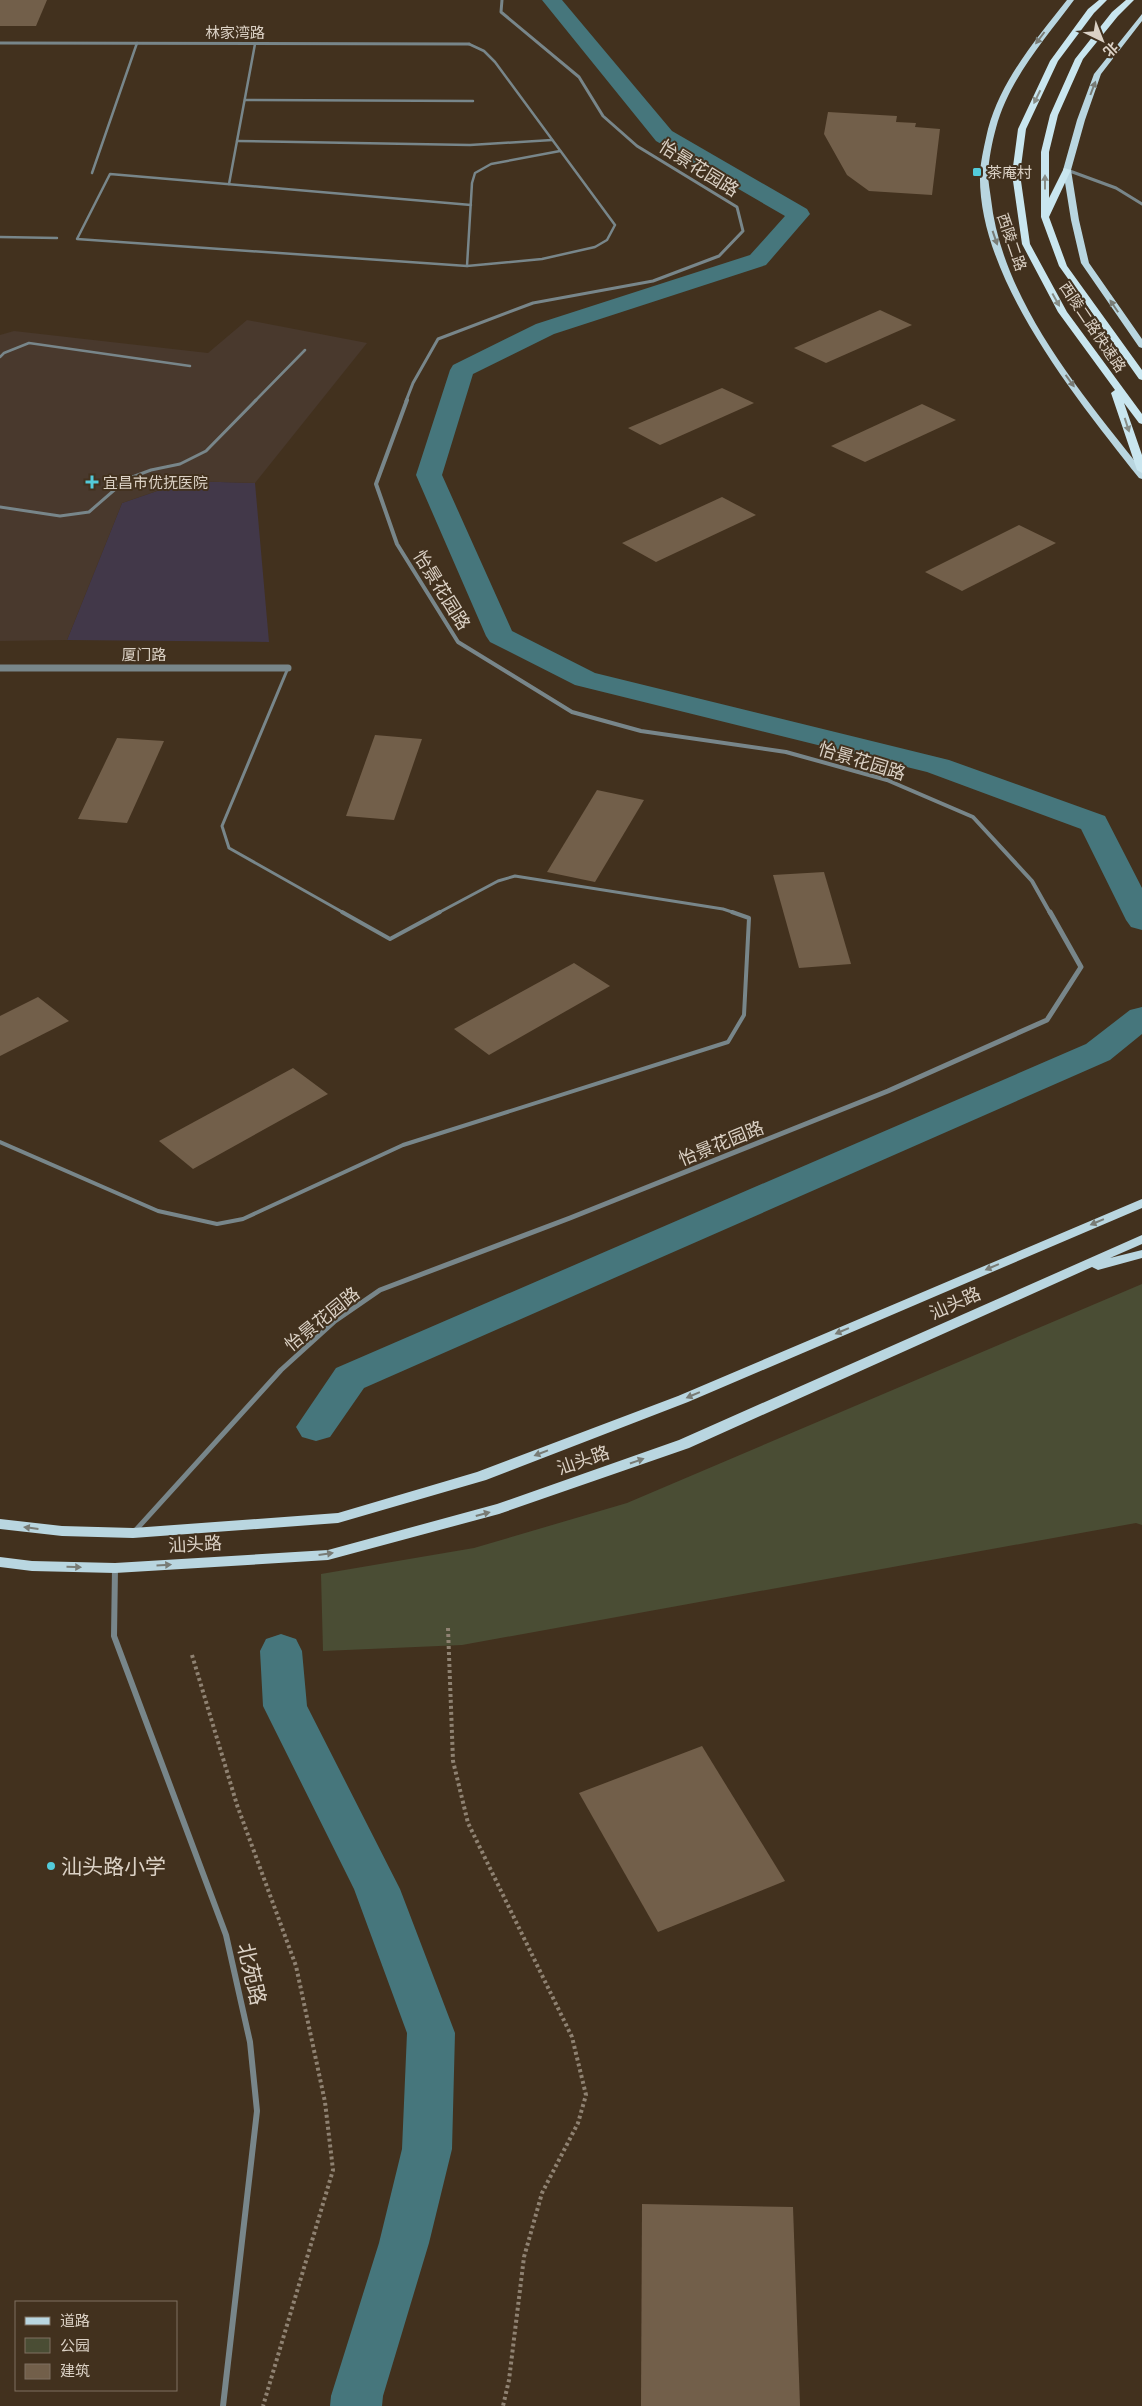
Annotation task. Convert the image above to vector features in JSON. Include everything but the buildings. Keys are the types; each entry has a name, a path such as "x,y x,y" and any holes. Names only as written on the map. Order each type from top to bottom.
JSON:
{"highway":[{"name":"西陵二路快速路","path":"1103,0 1091,10 1054,61 1022,128 1016,174 1026,244 1063,312 1142,422"},
{"name":"西陵二路快速路","path":"1130,0 1115,14 1079,59 1054,115 1045,152 1044,217 1063,266 1141,376"},
{"path":"1044,217 1067,170"},
{"path":"1112,380 1142,470"}],"main road":[{"name":"西陵二路","path":"1071,0 1040,38 1013,78 991,129 984,165 988,219 1006,272 1039,338 1142,476"},
{"path":"1142,16 1098,74 1081,120 1067,170 1075,220 1086,263 1142,346"},
{"name":"汕头路","path":"0,1524 62,1531 133,1533 338,1518 481,1476 683,1399 1142,1203"},
{"name":"汕头路","path":"0,1562 32,1566 115,1568 328,1555 499,1509 684,1444 1142,1240"},
{"path":"1064,1275 1142,1254"}],"street":[{"name":"怡景花园路","path":"133,1533 281,1370 334,1321 380,1290 570,1218 888,1092 1047,1020 1081,967 1032,881 973,817 887,780 786,752 641,731 572,712 458,642 397,544 376,484 413,383 438,339 533,304 653,281 719,256 742,231 737,207 637,146 603,116 579,77 501,12 502,0"},
{"name":"林家湾路","path":"0,43 469,44"},
{"path":"1067,170 1136,198 1142,204"},
{"name":"厦门路","path":"0,668 288,668"},
{"name":"北苑路","path":"115,1568 114,1636 226,1935 250,2042 257,2111 224,2406"}],"lane":[{"path":"92,173 137,43"},
{"path":"229,184 255,44"},
{"path":"469,44 484,50 495,62 615,226 607,240 595,247 542,259 467,266 77,238 110,174 471,205"},
{"path":"245,100 473,101"},
{"path":"237,141 470,145 552,140"},
{"path":"467,266 475,173 492,164 560,151"},
{"path":"0,237 57,238"},
{"path":"0,357 4,353 29,343 190,366"},
{"path":"0,506 60,516 90,512 127,479 151,470 180,464 206,451 305,350"},
{"path":"0,1142 158,1211 217,1224 243,1219 403,1145 728,1042 744,1014 749,918 723,908 515,876 498,881 390,939 229,848 222,826 288,668"}],"path":[{"path":"448,1628 453,1761 468,1823 547,1982 572,2037 586,2095 578,2123 542,2193 524,2257 509,2380 503,2406"},
{"path":"192,1655 237,1805 296,1966 325,2102 333,2170 263,2406"}],"shaded area":[{"name":"宜昌市优抚医院","path":"247,320 367,343 255,483 186,481 122,503 67,640 0,641 0,335 14,331 208,353"},
{"path":"186,481 255,483 269,642 67,640 122,503"}],"green space":[{"path":"1142,1284 1142,1525 1136,1523 462,1645 323,1651 321,1574 474,1548 627,1503"}],"waterway":[{"path":"552,0 664,136 799,214 758,260 545,329 462,370 429,475 500,636 585,679 938,766 1094,823 1142,920"},
{"path":"316,1427 350,1378 1098,1052 1142,1017"},
{"path":"281,1651 285,1706 377,1889 431,2033 427,2149 404,2243 357,2396 356,2406"}],"place":[{"name":"茶庵村","path":"977,172"},
{"name":"宜昌市优抚医院","path":"92,482"},
{"name":"汕头路小学","path":"51,1866"}]}
